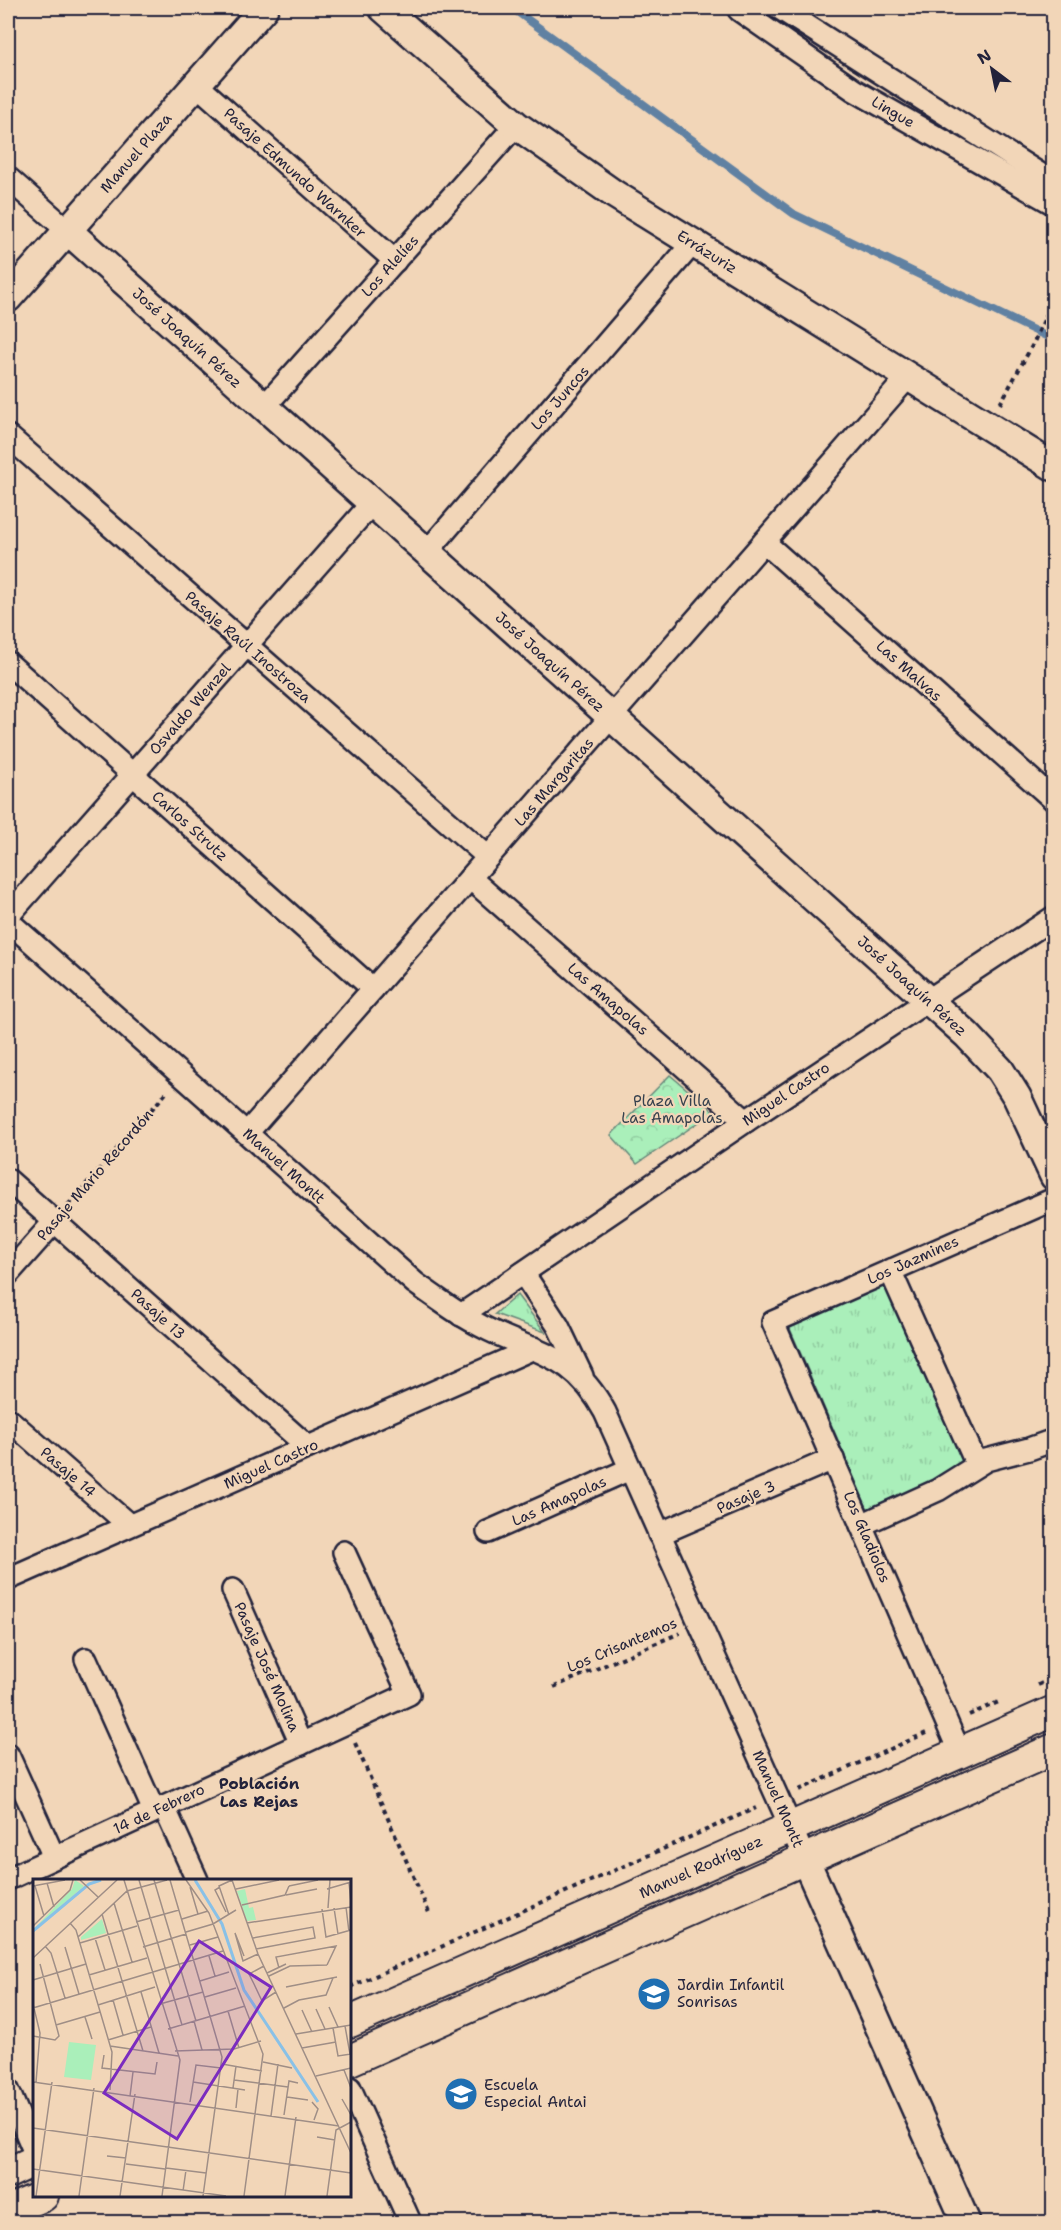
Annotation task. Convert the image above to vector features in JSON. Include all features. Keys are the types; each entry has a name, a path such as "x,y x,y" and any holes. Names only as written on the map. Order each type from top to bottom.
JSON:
{"main road":[{"name":"Manuel Rodríguez","path":"351,2022 1053,1711"},
{"path":"351,2060 1053,1749"},
{"path":"8,2173 33,2161"},
{"path":"8,2211 41,2197"}],"street":[{"name":"Manuel Plaza","path":"8,298 264,8"},
{"name":"Errázuriz","path":"383,8 516,125 614,194 1053,467"},
{"name":"Lingue","path":"778,8 1053,183"},
{"name":"Lingue","path":"739,9 854,90 1053,204"},
{"name":"Pasaje Edmundo Warnker","path":"196,84 394,261"},
{"name":"Los Alelíes","path":"264,407 516,125"},
{"name":"José Joaquín Pérez","path":"8,178 967,1035 1000,1070 1017,1097 1048,1148 1053,1176"},
{"name":"Los Juncos","path":"427,552 693,243"},
{"name":"Las Margaritas","path":"247,1133 908,377"},
{"name":"Pasaje Raúl Inostroza","path":"8,436 488,857"},
{"name":"Osvaldo Wenzel","path":"8,916 372,503"},
{"name":"Las Malvas","path":"764,542 1053,800"},
{"name":"Carlos Strutz","path":"8,663 373,989"},
{"name":"Las Amapolas","path":"470,878 746,1121"},
{"name":"Miguel Castro","path":"461,1315 746,1121 1053,917"},
{"name":"Manuel Montt","path":"8,921 415,1283 461,1315 491,1331 560,1360 583,1379"},
{"name":"Pasaje 13","path":"8,1180 309,1447"},
{"name":"Los Jazmines","path":"773,1322 1053,1199"},
{"name":"Pasaje Mario Recordón","path":"8,1274 54,1222"},
{"path":"890,1270 977,1465"},
{"name":"Manuel Montt","path":"523,1273 566,1341 630,1469 966,2223"},
{"name":"Los Gladiolos","path":"773,1322 960,1752"},
{"name":"Miguel Castro","path":"8,1579 534,1348"},
{"name":"Pasaje 14","path":"8,1419 129,1525"},
{"path":"861,1525 938,1490 977,1465 997,1456 1029,1449 1053,1440"},
{"name":"Pasaje 3","path":"659,1534 833,1460"},
{"name":"Las Amapolas","path":"488,1532 630,1469"},
{"name":"14 de Febrero","path":"8,1878 409,1694 344,1552"},
{"name":"Pasaje José Molina","path":"233,1590 301,1744"},
{"path":"86,1659 196,1879"},
{"path":"8,1755 54,1857"},
{"path":"8,2090 33,2149"},
{"path":"351,2090 410,2223"}],"path":[{"path":"988,426 1033,344 1053,298"},
{"name":"Pasaje Mario Recordón","path":"54,1222 182,1075"},
{"name":"Los Crisantemos","path":"554,1687 700,1624"},
{"path":"1032,1687 1053,1678"},
{"path":"351,1987 1011,1696"},
{"path":"346,1723 430,1915"}],"green space":[{"name":"Plaza Villa Las Amapolas","path":"670,1075 714,1112 637,1164 611,1135"},
{"path":"887,1281 968,1469 869,1512 788,1324"},
{"path":"517,1295 545,1332 495,1314"}],"waterway":[{"path":"512,8 794,214 1054,340"}],"place":[{"name":"Jardin Infantil Sonrisas","path":"654,1994"},
{"name":"Escuela Especial Antai","path":"461,2094"}],"district":[{"name":"Población Las Rejas","path":"259,1792"}]}
